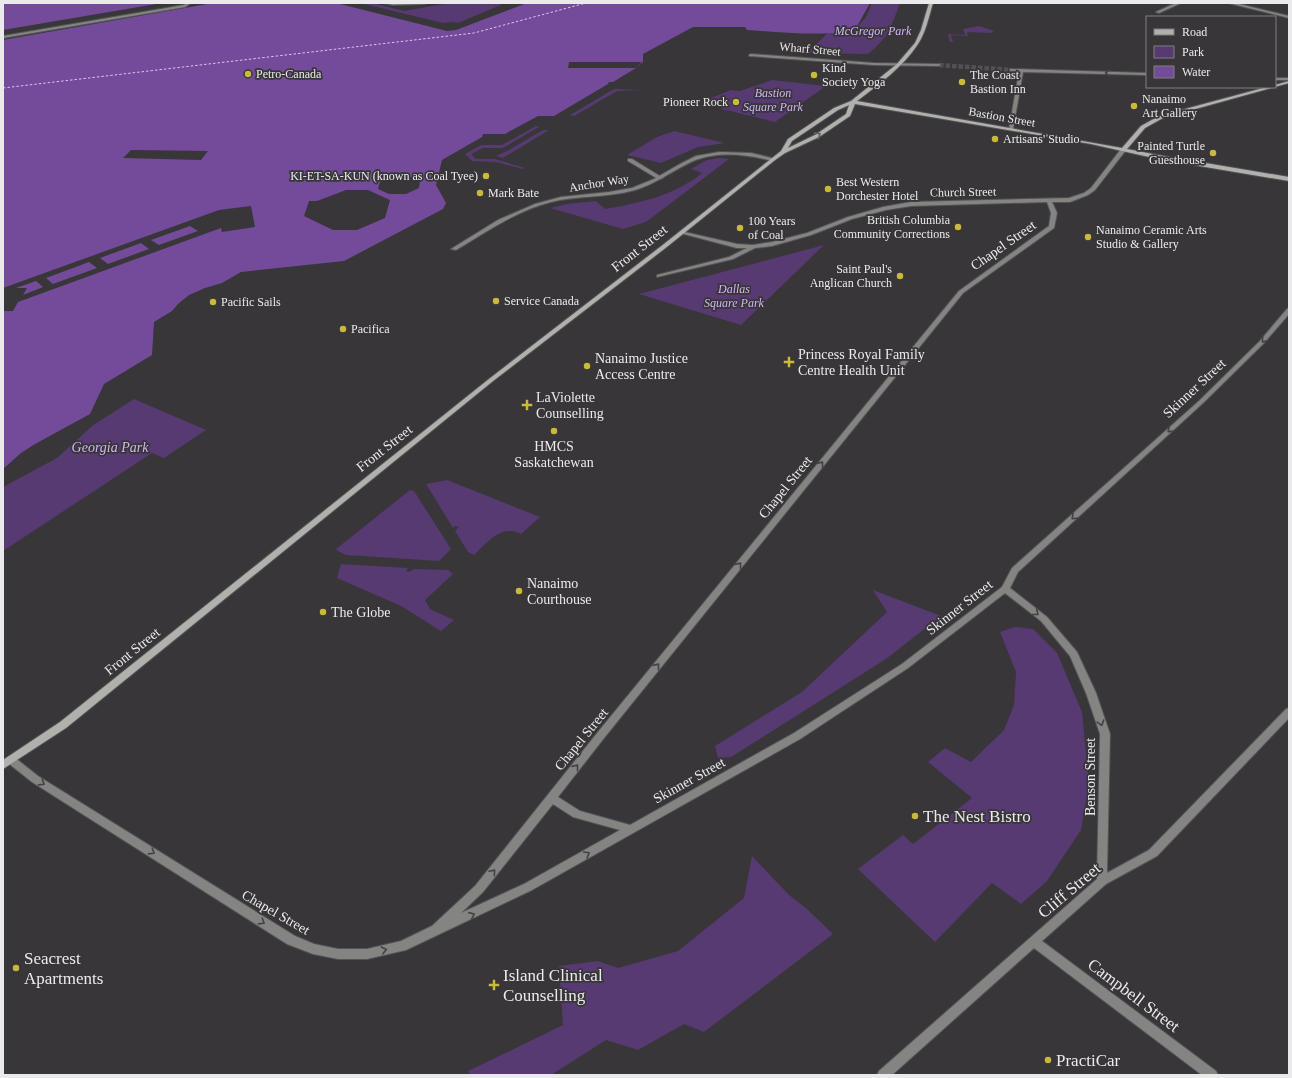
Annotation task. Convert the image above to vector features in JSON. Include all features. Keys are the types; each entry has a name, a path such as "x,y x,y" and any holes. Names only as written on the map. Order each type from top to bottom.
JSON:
{"street":[{"path":"3,33 173,3"},
{"path":"3,37 185,6 190,3"},
{"path":"385,3 424,3"},
{"name":"Front Street","path":"783,152 790,140 834,110 853,102 899,65 918,43 931,3"},
{"path":"1158,12 1179,3"},
{"path":"1230,3 1289,17"},
{"name":"Wharf Street","path":"751,55 874,64 939,64"},
{"path":"1012,70 1146,74"},
{"path":"1011,129 1021,71"},
{"path":"1276,79 1289,79"},
{"path":"1276,86 1289,82"},
{"path":"1123,150 1143,127 1162,117 1268,88"},
{"name":"Front Street","path":"7,763 69,720 491,380 682,232 773,159 783,152 812,139 848,115 853,102"},
{"name":"Bastion Street","path":"853,102 1289,179"},
{"name":"Church Street","path":"682,232 736,246 753,247 772,244 809,234 850,218 885,208 911,204 1070,200 1082,196 1093,189 1123,150"},
{"name":"Anchor Way","path":"454,249 508,217 534,206 566,198 620,192 644,185 660,178 686,162 701,156 718,152 744,154 773,159"},
{"path":"630,160 660,178"},
{"name":"Chapel Street","path":"7,763 35,779 291,940 313,949 338,954 367,954 402,946 436,930 483,883 961,292 1052,227 1054,213 1049,201"},
{"name":"Church Street","path":"659,276 731,258 753,247"},
{"name":"Skinner Street","path":"436,930 480,911 528,887 803,732 905,666 1005,589 1015,570 1201,402 1261,343 1289,310"},
{"name":"Benson Street","path":"1005,589 1044,619 1074,654 1091,693 1105,734 1102,881"},
{"name":"Cliff Street","path":"883,1075 1035,942 1102,881 1153,853 1289,712"},
{"path":"552,798 577,814 630,829"},
{"name":"Campbell Street","path":"1035,942 1212,1075"}],"green space":[{"path":"360,3 373,3 404,11 449,3 499,3 501,5 458,23 443,23"},
{"name":"McGregor Park","path":"872,3 900,3 885,37 868,54 807,53 830,31 853,29 858,26 866,17"},
{"path":"979,26 994,31 991,33 967,32 968,36 951,35 953,42 950,42 948,34 965,35 963,29"},
{"name":"Bastion Square Park","path":"772,80 826,86 775,122 722,109 721,106 706,100 731,90 740,91"},
{"path":"614,89 645,90 617,91 574,116 570,115"},
{"path":"536,126 539,127 503,148 483,148 471,154 476,159 495,159 525,168 523,169 496,162 472,161 465,154 481,145 502,145"},
{"path":"543,130 549,130 503,158 496,156 509,150"},
{"path":"674,131 725,143 698,147 661,163 627,155 657,137"},
{"path":"719,158 729,159 646,222 623,229 550,208 567,204 596,201 605,209 643,201 668,193 691,181 702,173 691,169 707,160"},
{"name":"Dallas Square Park","path":"824,245 741,325 639,294"},
{"name":"Georgia Park","path":"134,399 206,430 164,458 152,453 3,551 3,487 57,458 92,426"},
{"path":"447,480 540,517 521,534 514,531 507,531 495,536 474,555 468,552 455,531 459,527 455,526 453,528 426,484"},
{"path":"410,490 414,491 451,549 439,561 346,555 336,549"},
{"path":"341,564 408,568 406,571 409,572 414,569 448,570 453,574 425,600 430,609 454,620 441,631 401,606 337,578"},
{"path":"873,590 941,616 886,659 731,757 718,758 715,746 802,692 887,612"},
{"path":"1015,627 1033,629 1057,653 1082,712 1089,784 1081,830 1047,881 1021,904 992,883 935,942 858,869 903,835 913,844 972,798 928,762 945,748 971,762 1004,730 1014,705 1016,672 1000,632"},
{"path":"752,856 789,895 807,909 833,934 704,1032 684,1024 638,1050 606,1040 551,1075 470,1075 468,1071 563,1025 559,966 598,961 618,968 678,951 744,898"}],"water":[{"path":"3,3 336,3 447,31 456,30 527,3 870,3 855,30 842,32 801,33 747,30 745,27 693,27 643,54 643,62 636,68 613,82 609,82 554,116 538,116 505,134 483,134 482,137 442,160 436,185 446,203 443,209 344,261 241,272 222,283 189,295 172,311 154,322 152,355 104,384 90,414 35,444 21,453 3,469"}],"pier":[{"path":"162,3 213,3 3,40 3,30"},
{"path":"569,62 642,62 636,68 568,68"},
{"path":"131,150 208,151 201,160 123,158"},
{"path":"393,177 409,177 420,181 419,188 406,194 389,194 378,189 380,182"},
{"path":"346,190 368,190 390,200 385,218 357,230 333,230 304,216 309,201 317,201"},
{"path":"251,206 255,227 222,232 221,228 18,302 13,311 3,311 3,288 219,210","holes":["190,226 198,231 159,245 151,240","141,243 149,249 108,264 100,258","89,262 97,268 53,284 46,278","36,281 43,287 23,295 27,288 16,288"]}],"ferry route":[{"path":"3,88 474,33 586,3"}],"tunnel":[{"path":"939,65 1012,70"}],"place":[{"name":"Petro-Canada","path":"248,74"},
{"name":"Kind Society Yoga","path":"814,75"},
{"name":"The Coast Bastion Inn","path":"962,82"},
{"name":"Pioneer Rock","path":"736,102"},
{"name":"Nanaimo Art Gallery","path":"1134,106"},
{"name":"Artisans' Studio","path":"995,139"},
{"name":"Painted Turtle Guesthouse","path":"1213,153"},
{"name":"KI-ET-SA-KUN (known as Coal Tyee)","path":"486,176"},
{"name":"Best Western Dorchester Hotel","path":"828,189"},
{"name":"Mark Bate","path":"480,193"},
{"name":"British Columbia Community Corrections","path":"958,227"},
{"name":"100 Years of Coal","path":"740,228"},
{"name":"Nanaimo Ceramic Arts Studio & Gallery","path":"1088,237"},
{"name":"Saint Paul's Anglican Church","path":"900,276"},
{"name":"Service Canada","path":"496,301"},
{"name":"Pacific Sails","path":"213,302"},
{"name":"Pacifica","path":"343,329"},
{"name":"Princess Royal Family Centre Health Unit","path":"789,362"},
{"name":"Nanaimo Justice Access Centre","path":"587,366"},
{"name":"LaViolette Counselling","path":"527,405"},
{"name":"HMCS Saskatchewan","path":"554,431"},
{"name":"Nanaimo Courthouse","path":"519,591"},
{"name":"The Globe","path":"323,612"},
{"name":"The Nest Bistro","path":"915,816"},
{"name":"Seacrest Apartments","path":"16,968"},
{"name":"Island Clinical Counselling","path":"494,985"},
{"name":"PractiCar","path":"1048,1060"}]}
